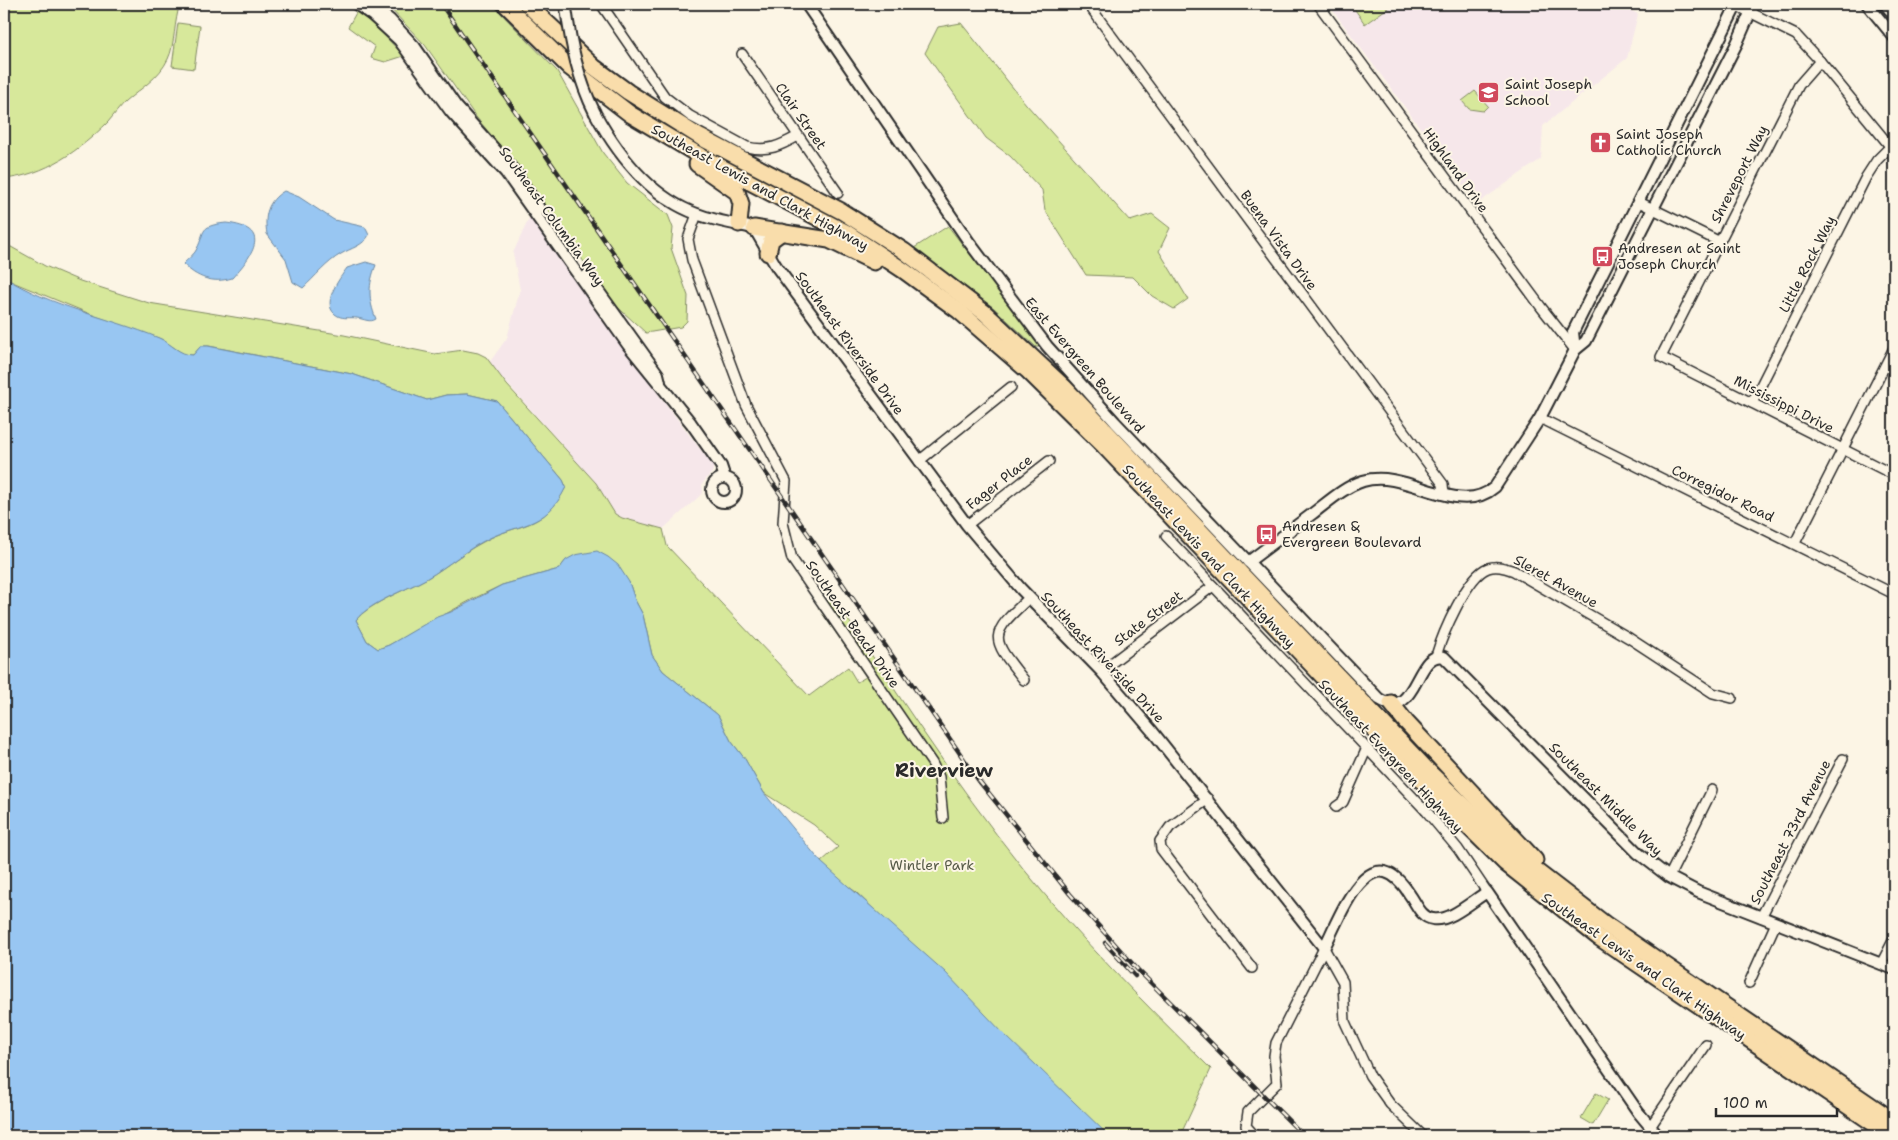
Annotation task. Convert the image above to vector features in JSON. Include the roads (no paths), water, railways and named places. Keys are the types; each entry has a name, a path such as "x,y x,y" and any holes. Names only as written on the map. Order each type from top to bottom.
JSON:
{"highway":[{"name":"Southeast Lewis and Clark Highway","path":"505,4 569,67 630,114 702,157 847,233 915,278 959,311 1027,370 1104,446 1424,783 1506,863 1598,937 1892,1136"},
{"name":"Southeast Lewis and Clark Highway","path":"527,4 579,54 628,92 700,137 841,211 904,252 986,313 1064,386 1437,780 1518,857 1579,906 1894,1120"},
{"path":"630,114 676,152 737,192 741,204 739,224"},
{"path":"754,228 817,236 838,242 865,256 930,297 959,311"},
{"path":"768,253 771,240 782,232"},
{"path":"1391,703 1395,710 1429,747 1579,906"}],"street":[{"name":"Southeast Columbia Way","path":"356,4 384,25 411,54 451,112 506,173 633,352 653,378 661,383"},
{"name":"Southeast Columbia Way","path":"370,4 402,33 456,106 515,172 658,374 661,383 717,459 725,478"},
{"path":"601,4 665,97 676,107 747,147 768,150 781,146 798,136"},
{"name":"East Evergreen Boulevard","path":"806,4 969,242 1046,346 1248,562 1379,698 1391,703"},
{"name":"Buena Vista Drive","path":"1088,4 1443,484 1444,494"},
{"name":"Highland Drive","path":"1318,4 1541,307 1576,350"},
{"path":"1576,350 1573,332 1640,202 1735,4 1752,8 1796,35 1893,147"},
{"path":"1867,4 1894,37"},
{"path":"1885,4 1894,15"},
{"path":"566,6 574,58 587,96 619,152 638,174 671,201 696,214 754,228"},
{"path":"1248,562 1340,492 1365,480 1380,479 1404,482 1465,499 1486,495 1505,475 1540,418 1576,350 1586,341 1738,43 1752,8"},
{"name":"Clair Street","path":"742,54 838,193"},
{"name":"Shreveport Way","path":"1661,357 1799,85 1820,61"},
{"name":"Little Rock Way","path":"1752,403 1866,177 1877,160 1893,147"},
{"path":"1640,202 1720,242"},
{"name":"Southeast Beach Drive","path":"696,214 688,240 692,260 746,405 786,481 783,523 792,559 932,763 939,777 944,818"},
{"name":"Southeast Riverside Drive","path":"754,228 768,253 967,525 1029,598 1101,671 1208,799 1280,894 1324,948 1343,982 1345,1022 1370,1076 1390,1104 1423,1136"},
{"path":"1795,543 1894,348"},
{"name":"Mississippi Drive","path":"1661,357 1894,475"},
{"path":"919,461 1011,387"},
{"name":"Corregidor Road","path":"1540,418 1795,543 1894,594"},
{"name":"Fager Place","path":"967,525 1049,461"},
{"name":"Southeast Evergreen Highway","path":"1166,536 1427,812 1458,849 1658,1136"},
{"name":"Sleret Avenue","path":"1391,703 1407,697 1426,664 1436,656 1442,635 1475,576 1487,569 1501,566 1514,571 1628,638 1713,693 1732,698"},
{"name":"State Street","path":"1101,671 1212,586"},
{"path":"1024,680 1000,649 998,635 1003,622 1029,598"},
{"name":"Southeast Middle Way","path":"1436,656 1442,656 1449,661 1638,853 1670,877 1698,892 1894,970"},
{"path":"1336,807 1343,802 1367,748"},
{"name":"Southeast 73rd Avenue","path":"1761,917 1843,759"},
{"path":"1670,877 1712,790"},
{"path":"1208,799 1170,827 1160,841 1161,849 1252,968"},
{"path":"1255,1136 1246,1126 1248,1112 1277,1083 1274,1056 1276,1043 1324,948 1358,885 1366,876 1375,872 1393,874 1402,882 1424,915 1431,920 1443,919 1487,892"},
{"path":"1749,983 1776,923"},
{"path":"1881,964 1894,939"},
{"path":"1650,1127 1706,1045"}],"water":[{"path":"284,191 299,197 334,220 365,227 369,235 360,244 331,261 303,288 293,282 286,259 267,234 266,221 270,204"},
{"path":"226,223 250,230 254,237 252,252 232,278 212,280 194,273 183,264 195,252 206,228"},
{"path":"366,262 376,265 370,292 376,319 369,321 338,316 330,306 332,292 347,268"},
{"path":"4,277 60,304 159,338 183,353 193,355 201,346 208,346 352,374 427,400 446,395 467,394 497,401 563,480 566,487 558,501 539,518 529,524 482,542 426,579 384,599 361,614 356,620 367,641 378,649 389,645 437,617 451,612 502,585 559,569 566,560 575,555 597,551 608,557 618,565 629,582 635,600 643,615 652,655 663,671 718,715 731,741 745,759 764,793 821,862 945,972 1004,1034 1109,1136 4,1136"}],"railway":[{"path":"441,4 979,781 1070,894 1138,970 1304,1136"},
{"path":"1105,943 1135,976"}],"place":[{"name":"Saint Joseph School","path":"1489,92"},
{"name":"Saint Joseph Catholic Church","path":"1600,142"},
{"name":"Andresen at Saint Joseph Church","path":"1602,256"},
{"name":"Andresen & Evergreen Boulevard","path":"1266,534"}],"district":[{"name":"Riverview","path":"944,770"}],"park label":[{"name":"Wintler Park","path":"932,865"}]}
